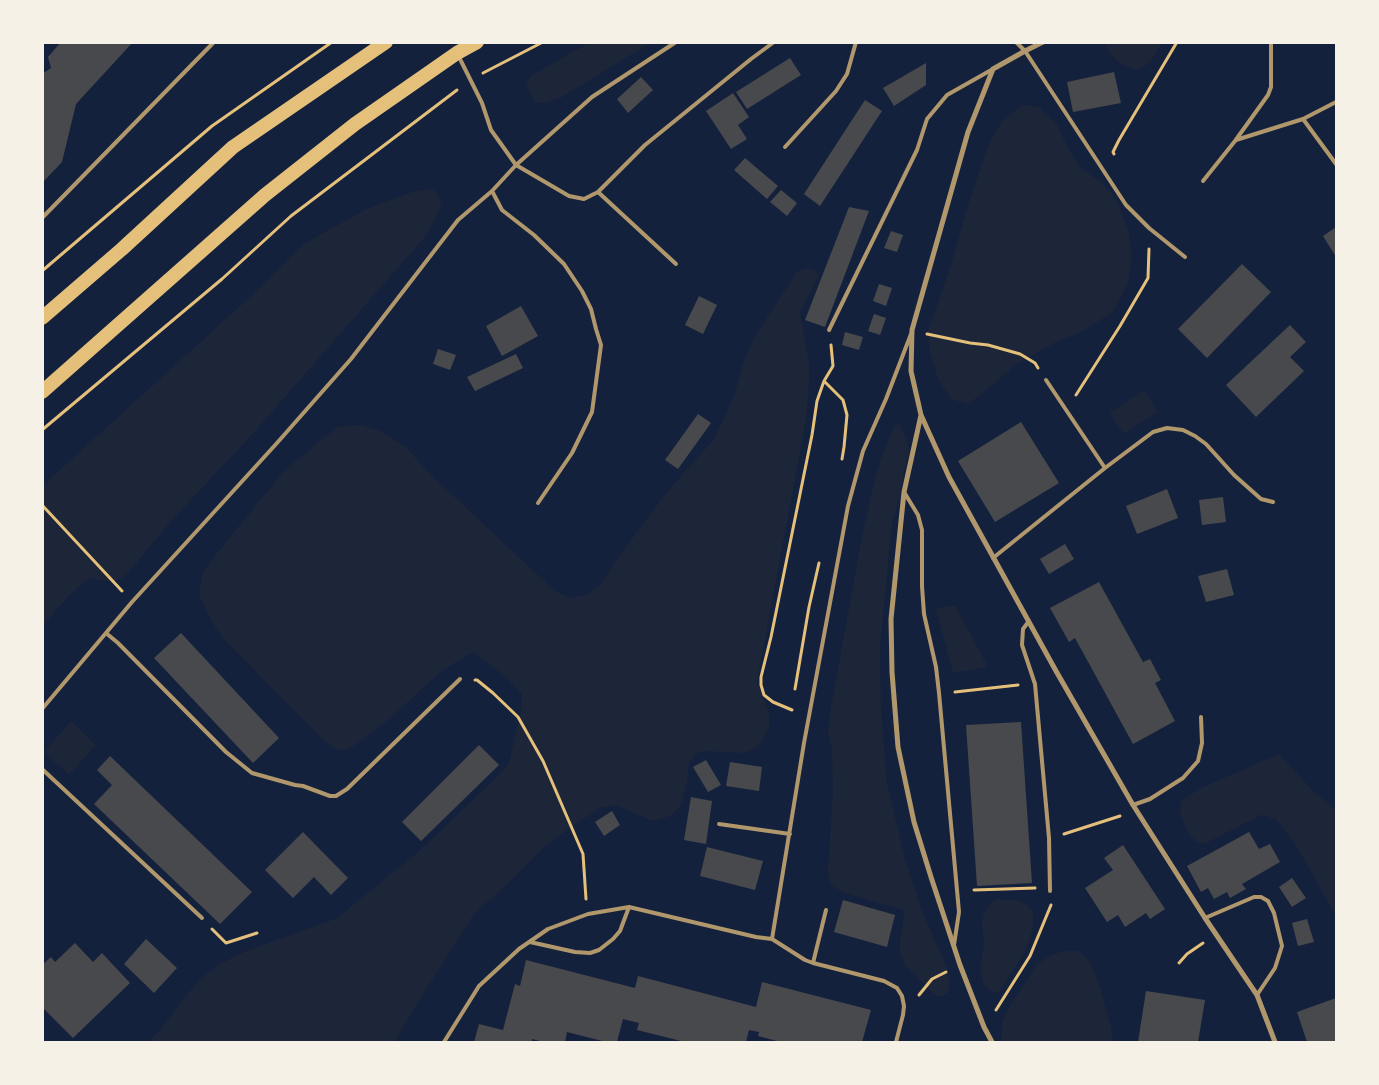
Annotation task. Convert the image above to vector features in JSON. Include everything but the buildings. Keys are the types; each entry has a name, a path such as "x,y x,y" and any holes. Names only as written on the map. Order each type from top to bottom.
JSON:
{"highway":[{"path":"42,318 122,249 233,147 386,42"},
{"path":"42,392 265,195 355,124 457,53 477,42"}],"street":[{"path":"1043,42 1025,50 993,69 968,132 912,330 911,371 921,415 949,477 993,558 1133,805 1214,932 1257,994 1275,1042"},
{"path":"921,415 904,492 891,619 892,672 898,747 914,822 931,877 960,965 984,1027 992,1042"}],"lane":[{"path":"42,218 214,42"},
{"path":"42,709 132,602 351,359 458,220 492,191 516,165 592,97 676,42"},
{"path":"457,53 482,103 491,130 516,165 569,196 584,200 598,192 645,146 774,42"},
{"path":"785,147 836,91 847,74 856,42"},
{"path":"878,42 894,42"},
{"path":"1016,42 1025,50 1126,205 1149,228 1184,257"},
{"path":"1203,181 1268,96 1272,87 1271,42"},
{"path":"829,330 917,150 927,119 947,95 993,69"},
{"path":"1235,140 1303,119 1336,102"},
{"path":"1303,119 1336,164"},
{"path":"492,191 502,210 534,235 564,264 592,309 601,345 592,412 572,453 538,503"},
{"path":"598,192 676,264"},
{"path":"772,939 804,742 848,506 863,451 886,399 912,330"},
{"path":"1046,380 1105,468"},
{"path":"993,558 1153,432 1167,428 1183,430 1195,436 1206,444 1234,475 1261,499 1273,502"},
{"path":"904,492 918,515 922,530 924,614 936,667 957,890 959,917 954,945"},
{"path":"1029,621 1023,629 1022,646 1035,684 1049,838 1050,891"},
{"path":"106,633 226,752 252,773 303,786 330,796 336,796 347,789 460,679"},
{"path":"1133,805 1150,799 1183,778 1198,761 1202,743 1201,717"},
{"path":"42,769 202,918"},
{"path":"719,824 790,834"},
{"path":"1205,918 1254,897 1261,897 1268,901 1274,913 1282,946 1275,968 1257,994"},
{"path":"529,942 575,952 599,950 620,931 629,907"},
{"path":"444,1042 479,986 519,949 548,929 588,914 629,907 756,937 772,939 813,963 884,980 897,988 902,996 904,1006 896,1042"},
{"path":"813,963 826,910"}],"path":[{"path":"42,271 212,126 332,42"},
{"path":"42,430 222,278 290,216 470,80 543,42"},
{"path":"792,710 773,702 764,695 761,677 812,435 817,401 824,381 833,366 829,330"},
{"path":"912,330 970,343 988,344 1020,354 1035,364 1046,380"},
{"path":"42,505 132,602"},
{"path":"460,679 477,680 518,717 543,762 583,854 588,914"},
{"path":"974,690 1035,684"},
{"path":"1049,838 1138,811"},
{"path":"957,890 1038,888 1050,891 1054,898 1030,956 1003,1001 984,1027"},
{"path":"202,918 226,943 256,933"},
{"path":"1179,963 1214,932"}],"shaded area":[{"path":"1105,42 1162,43 1151,61 1141,69 1134,69 1121,64 1109,53"},
{"path":"589,43 650,43 562,97 544,103 535,102 526,85 530,76"},
{"path":"1022,105 1038,107 1056,123 1069,150 1081,168 1098,180 1111,193 1120,208 1129,233 1132,257 1128,283 1113,312 1081,332 1054,343 1015,365 968,404 951,399 938,379 930,352 928,331 990,141 1003,120"},
{"path":"432,189 438,195 442,204 423,239 250,437 171,521 133,567 120,579 113,582 89,578 72,593 43,626 42,486 251,296 305,243 367,209 412,192"},
{"path":"808,268 817,271 818,277 800,312 809,363 806,419 757,682 769,713 769,728 758,746 745,753 704,751 695,754 689,763 682,801 678,809 670,816 653,821 615,805 599,808 546,845 474,914 420,999 396,1042 148,1042 161,1029 198,981 220,964 244,952 337,918 418,852 499,775 509,763 521,711 522,694 508,679 473,652 440,672 394,715 351,748 343,750 334,748 319,736 222,637 199,595 202,575 213,558 284,471 337,427 359,425 381,431 406,447 426,470 555,591 571,598 587,595 599,586 667,492 714,439 734,397 743,364 754,338 798,271"},
{"path":"1144,390 1158,411 1124,434 1110,413"},
{"path":"895,424 900,425 908,444 909,453 892,523 880,648 881,710 887,783 905,859 923,914 946,965 950,982 948,992 943,996 935,995 927,988 906,967 903,961 899,948 904,915 903,910 842,892 830,883 828,872 833,791 832,749 828,733 831,707 872,491 880,462"},
{"path":"955,605 988,667 953,673 936,609"},
{"path":"71,721 96,745 69,775 44,752"},
{"path":"1279,754 1313,791 1336,810 1336,916 1297,847 1276,819 1261,815 1206,843 1197,843 1188,833 1180,813 1181,801 1201,788"},
{"path":"997,899 1017,900 1027,905 1033,912 1034,921 1024,954 999,992 995,993 983,983 980,969 984,945 982,924 984,913 990,904"},
{"path":"1077,950 1091,963 1097,978 1111,1027 1113,1042 1001,1042 1003,1020 1011,1004 1037,965 1046,957 1063,951"}]}
